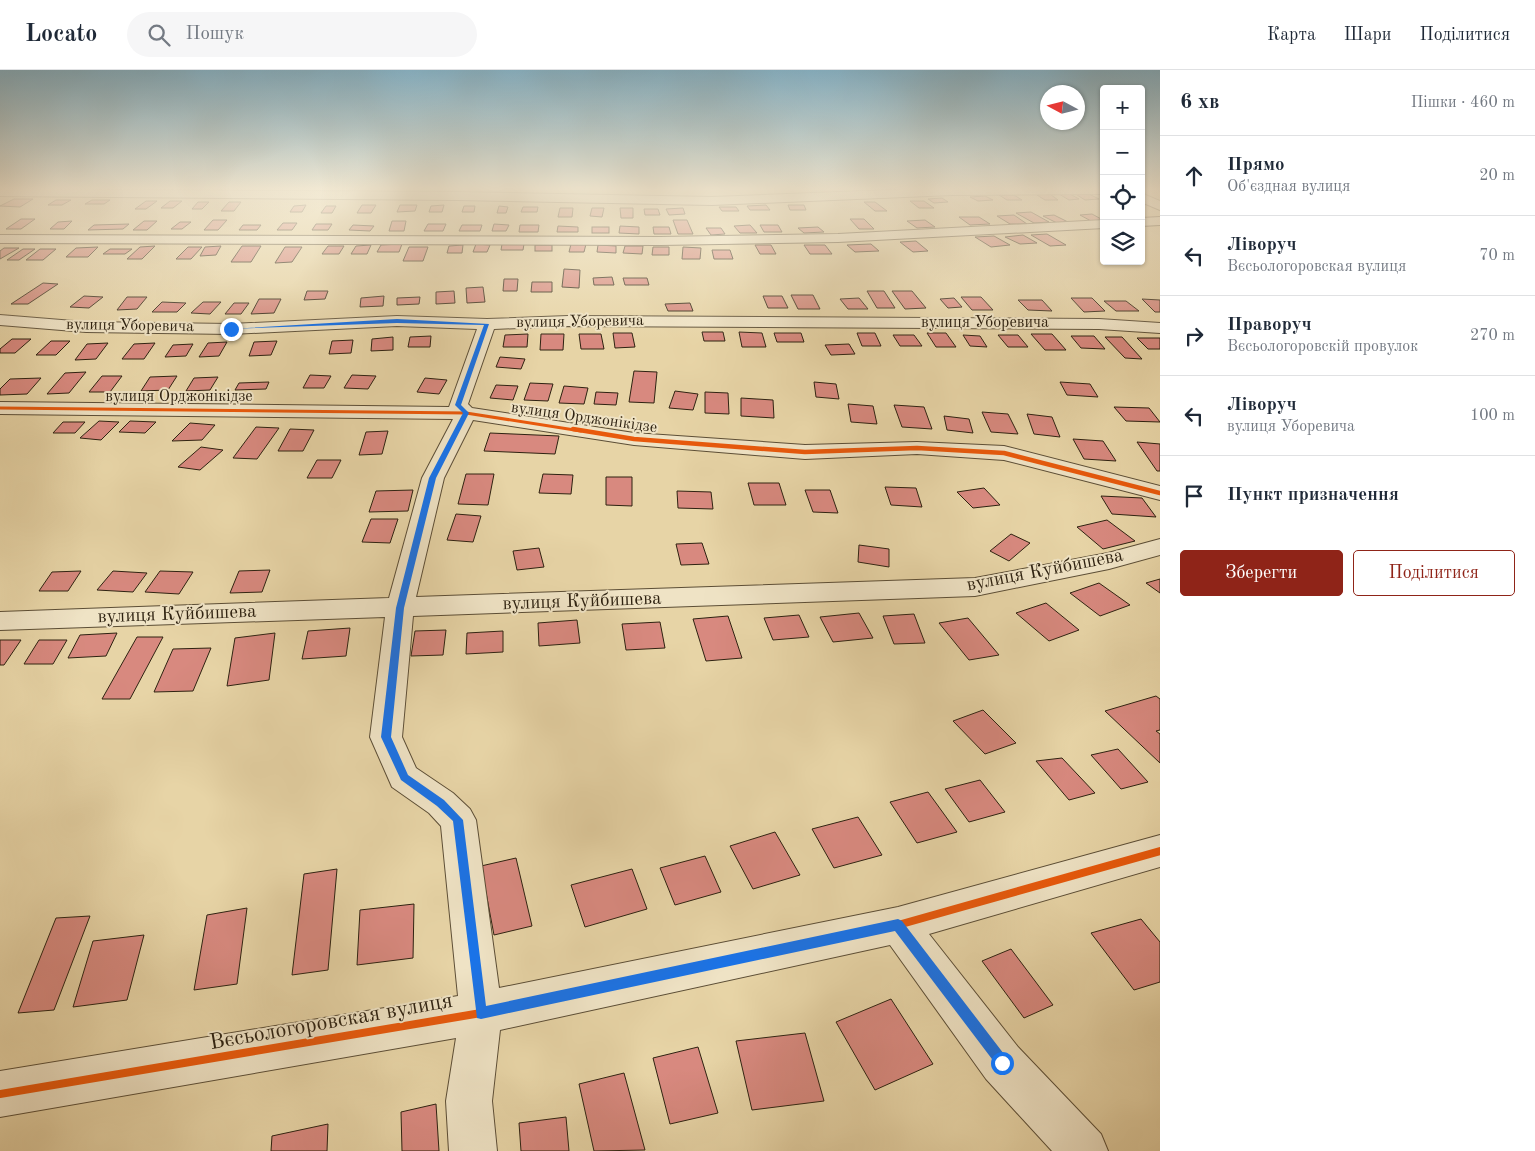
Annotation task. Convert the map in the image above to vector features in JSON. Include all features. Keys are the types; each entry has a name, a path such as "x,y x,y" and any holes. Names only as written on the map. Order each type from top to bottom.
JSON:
{"street":[{"path":"483,239 660,242 774,239"},
{"name":"вулиця Уборевича","path":"0,320 86,327 231,329 397,321 487,324 568,321 1099,324 1160,328"},
{"path":"473,1151 469,1101 481,1013 458,820 441,803 404,777 386,737 400,608 433,478 466,413 458,405 487,324"},
{"name":"вулиця Орджонікідзе","path":"0,408 466,413 634,439 805,452 917,448 1004,453 1160,493"},
{"name":"вулиця Куйбишева","path":"0,621 974,587 1109,561 1160,546"},
{"name":"Вєсьологоровская вулиця","path":"0,1094 481,1013 898,925 1160,851"},
{"path":"898,925 1002,1063 1084,1151"}],"building":[{"path":"979,239 1000,239 1010,245 991,247"},
{"path":"1010,239 1031,239 1037,243 1020,244"},
{"path":"1039,239 1056,239 1066,245 1050,246"},
{"path":"916,241 928,251 913,252 900,242"},
{"path":"402,244 399,252 377,252 381,245"},
{"path":"476,244 490,245 487,252 473,252"},
{"path":"502,244 524,244 523,250 501,250"},
{"path":"571,244 586,244 584,252 569,252"},
{"path":"871,244 879,251 855,252 847,245"},
{"path":"371,245 367,254 351,254 356,246"},
{"path":"463,245 462,253 447,253 449,246"},
{"path":"535,245 552,245 552,251 535,251"},
{"path":"598,245 616,246 616,253 597,252"},
{"path":"755,245 771,245 776,254 760,254"},
{"path":"804,245 825,245 832,254 810,254"},
{"path":"155,246 142,259 127,259 140,247"},
{"path":"221,246 216,255 200,256 205,247"},
{"path":"242,246 261,246 251,262 231,262"},
{"path":"328,246 344,246 339,254 322,254"},
{"path":"625,246 643,246 642,254 623,253"},
{"path":"98,247 88,257 66,257 76,248"},
{"path":"188,247 202,247 191,259 176,259"},
{"path":"285,247 302,247 292,262 275,263"},
{"path":"409,247 428,247 423,261 403,261"},
{"path":"653,247 669,247 669,255 652,255"},
{"path":"683,247 701,248 700,259 682,259"},
{"path":"4,248 19,248 0,259 0,251"},
{"path":"23,249 35,249 19,260 7,260"},
{"path":"40,249 56,249 43,260 26,260"},
{"path":"110,249 132,249 125,254 103,254"},
{"path":"712,250 730,250 733,259 714,259"},
{"path":"564,269 580,270 579,288 562,287"},
{"path":"612,277 614,285 594,285 593,278"},
{"path":"623,278 647,278 649,285 625,285"},
{"path":"504,279 518,279 517,291 503,291"},
{"path":"532,282 552,282 552,292 531,292"},
{"path":"43,283 58,284 28,304 11,304"},
{"path":"483,287 485,302 467,303 466,288"},
{"path":"307,291 328,291 325,299 304,300"},
{"path":"454,291 455,303 436,304 436,292"},
{"path":"867,291 884,291 895,308 877,308"},
{"path":"892,291 912,291 926,308 905,309"},
{"path":"791,295 813,295 820,309 798,309"},
{"path":"84,296 103,297 89,308 70,307"},
{"path":"384,296 383,306 360,307 361,298"},
{"path":"763,296 782,296 788,308 768,308"},
{"path":"127,297 147,297 137,309 117,310"},
{"path":"420,297 419,304 397,305 397,298"},
{"path":"961,297 981,297 993,310 972,310"},
{"path":"859,298 868,309 848,309 840,299"},
{"path":"954,298 962,307 948,308 940,299"},
{"path":"1071,298 1092,298 1105,311 1084,312"},
{"path":"259,299 281,299 274,313 251,314"},
{"path":"1142,299 1160,300 1160,312 1155,312"},
{"path":"1018,300 1042,300 1052,311 1028,310"},
{"path":"1104,301 1126,301 1139,311 1116,311"},
{"path":"162,302 186,303 177,312 152,312"},
{"path":"203,302 221,302 210,314 191,313"},
{"path":"234,303 249,303 241,314 225,314"},
{"path":"690,303 693,311 668,311 665,304"},
{"path":"702,332 723,332 725,341 704,341"},
{"path":"739,332 762,333 766,347 742,347"},
{"path":"613,333 632,333 635,347 615,348"},
{"path":"774,333 801,333 804,342 777,342"},
{"path":"857,333 875,333 881,346 862,346"},
{"path":"927,333 946,333 956,347 936,347"},
{"path":"528,334 527,347 503,347 505,335"},
{"path":"541,334 564,334 563,350 540,350"},
{"path":"579,334 601,334 604,349 581,349"},
{"path":"1031,334 1052,334 1066,350 1045,350"},
{"path":"893,335 914,335 922,346 900,346"},
{"path":"963,335 980,336 987,347 970,346"},
{"path":"998,335 1018,335 1028,347 1008,347"},
{"path":"431,336 430,347 408,347 410,337"},
{"path":"1071,336 1094,336 1105,349 1081,348"},
{"path":"393,337 393,350 371,351 372,339"},
{"path":"1105,337 1122,337 1142,359 1125,358"},
{"path":"1137,338 1160,338 1160,349 1148,349"},
{"path":"12,339 31,339 15,353 0,353 0,349"},
{"path":"353,340 351,353 329,354 332,341"},
{"path":"51,341 70,341 56,355 36,355"},
{"path":"277,341 271,355 249,356 254,342"},
{"path":"227,342 219,356 199,357 208,343"},
{"path":"108,343 96,359 75,360 87,344"},
{"path":"155,343 144,359 122,359 134,344"},
{"path":"193,344 186,356 165,357 173,345"},
{"path":"849,344 855,354 831,355 825,345"},
{"path":"500,357 525,359 521,369 496,367"},
{"path":"634,371 657,372 654,403 629,402"},
{"path":"86,372 69,393 47,394 65,373"},
{"path":"310,375 331,376 324,388 303,388"},
{"path":"352,375 376,376 368,389 344,388"},
{"path":"102,376 122,376 110,392 89,392"},
{"path":"177,376 168,390 141,391 150,377"},
{"path":"218,377 210,390 186,391 194,378"},
{"path":"41,378 27,394 0,395 0,389 10,379"},
{"path":"425,378 447,380 439,394 417,392"},
{"path":"269,382 266,389 235,390 239,383"},
{"path":"814,382 836,384 839,399 816,397"},
{"path":"1060,382 1090,384 1098,397 1067,395"},
{"path":"530,383 553,384 548,401 524,400"},
{"path":"496,385 518,386 513,400 490,398"},
{"path":"564,386 588,388 584,404 559,403"},
{"path":"675,391 698,394 693,410 669,408"},
{"path":"596,392 618,393 616,405 594,404"},
{"path":"705,392 728,393 729,414 705,413"},
{"path":"741,398 773,400 774,418 741,416"},
{"path":"848,404 873,406 877,424 851,422"},
{"path":"894,405 924,407 932,429 902,427"},
{"path":"1114,407 1149,408 1160,422 1126,421"},
{"path":"982,412 1008,414 1018,434 991,432"},
{"path":"1027,414 1052,417 1060,437 1034,434"},
{"path":"944,416 969,419 973,433 947,430"},
{"path":"99,421 119,422 101,440 80,438"},
{"path":"130,421 156,422 145,433 119,432"},
{"path":"63,422 85,422 75,433 53,433"},
{"path":"190,423 215,425 202,440 172,441"},
{"path":"256,427 279,428 257,459 233,458"},
{"path":"290,429 314,430 303,451 278,451"},
{"path":"388,431 382,454 359,455 366,432"},
{"path":"490,433 559,436 555,454 484,451"},
{"path":"1073,439 1103,441 1116,461 1084,459"},
{"path":"1137,442 1160,444 1160,471 1157,471"},
{"path":"201,447 223,450 200,470 178,467"},
{"path":"317,460 341,460 332,478 307,478"},
{"path":"466,474 494,474 488,505 458,504"},
{"path":"543,474 573,475 571,494 539,493"},
{"path":"606,477 632,477 632,506 606,505"},
{"path":"748,483 779,483 786,505 754,505"},
{"path":"885,487 916,488 922,507 891,505"},
{"path":"984,488 1000,505 973,508 957,492"},
{"path":"413,490 408,511 369,512 376,491"},
{"path":"805,490 830,490 838,513 813,512"},
{"path":"677,491 711,492 713,509 678,508"},
{"path":"1101,496 1142,498 1156,517 1112,514"},
{"path":"456,514 481,516 473,542 447,540"},
{"path":"371,519 398,519 390,543 362,542"},
{"path":"1107,520 1135,541 1103,549 1077,527"},
{"path":"1011,534 1030,543 1009,561 990,551"},
{"path":"702,543 709,564 681,565 676,544"},
{"path":"859,545 889,549 889,567 858,562"},
{"path":"539,548 544,567 517,570 513,551"},
{"path":"270,570 262,592 230,593 239,571"},
{"path":"81,571 68,591 39,591 52,572"},
{"path":"113,571 147,573 133,592 97,590"},
{"path":"160,571 193,572 179,594 145,592"},
{"path":"1160,579 1160,593 1146,583"},
{"path":"1099,583 1130,605 1100,616 1070,593"},
{"path":"1046,603 1079,630 1049,641 1016,613"},
{"path":"859,613 873,638 833,642 820,617"},
{"path":"914,614 925,643 894,644 883,616"},
{"path":"799,615 809,637 773,640 764,618"},
{"path":"728,616 742,658 706,661 693,619"},
{"path":"968,618 999,655 969,660 939,623"},
{"path":"577,620 580,643 539,646 538,623"},
{"path":"660,622 665,648 626,650 622,624"},
{"path":"350,628 346,656 302,659 308,631"},
{"path":"446,630 443,655 411,656 415,631"},
{"path":"503,631 503,652 466,654 467,633"},
{"path":"117,633 106,656 68,658 80,635"},
{"path":"275,633 269,680 227,686 235,638"},
{"path":"137,637 163,637 130,699 102,699"},
{"path":"0,640 21,640 4,665 0,665"},
{"path":"39,640 67,640 53,664 24,664"},
{"path":"211,648 193,691 154,692 173,649"},
{"path":"1156,696 1160,699 1160,730 1156,731 1160,734 1160,763 1105,711"},
{"path":"983,710 1016,743 985,754 953,721"},
{"path":"1118,749 1148,782 1121,789 1091,755"},
{"path":"1062,758 1095,793 1069,800 1036,761"},
{"path":"980,780 1005,812 969,822 945,789"},
{"path":"928,792 957,832 917,843 890,802"},
{"path":"858,817 882,855 834,868 812,829"},
{"path":"775,832 800,875 753,889 730,846"},
{"path":"705,856 721,892 675,905 660,868"},
{"path":"516,858 532,926 494,935 481,866"},
{"path":"337,869 328,970 292,975 304,874"},
{"path":"632,869 647,909 585,927 571,885"},
{"path":"414,904 413,958 357,965 360,910"},
{"path":"247,908 237,984 194,990 207,915"},
{"path":"90,916 54,1010 18,1013 56,918"},
{"path":"1141,919 1160,942 1160,982 1134,990 1091,933"},
{"path":"144,935 127,1000 73,1007 93,941"},
{"path":"1011,949 1053,1005 1024,1018 982,961"},
{"path":"891,999 933,1064 875,1090 836,1022"},
{"path":"805,1033 824,1101 752,1110 736,1041"},
{"path":"698,1047 718,1113 670,1124 653,1058"},
{"path":"624,1073 645,1150 594,1151 579,1084"},
{"path":"436,1104 439,1151 402,1151 401,1112"},
{"path":"566,1117 569,1151 521,1151 519,1123"},
{"path":"328,1124 327,1151 271,1151 272,1136"}],"cycle path":[{"path":"0,408 466,413 634,439 805,452 917,448 1004,453 1160,493"},
{"path":"0,1094 481,1013 898,925 1160,851"}],"route":[{"path":"231,329 397,321 487,324 458,405 466,413 433,478 400,608 386,737 404,777 441,803 458,820 481,1013 898,925 1002,1063"}]}
